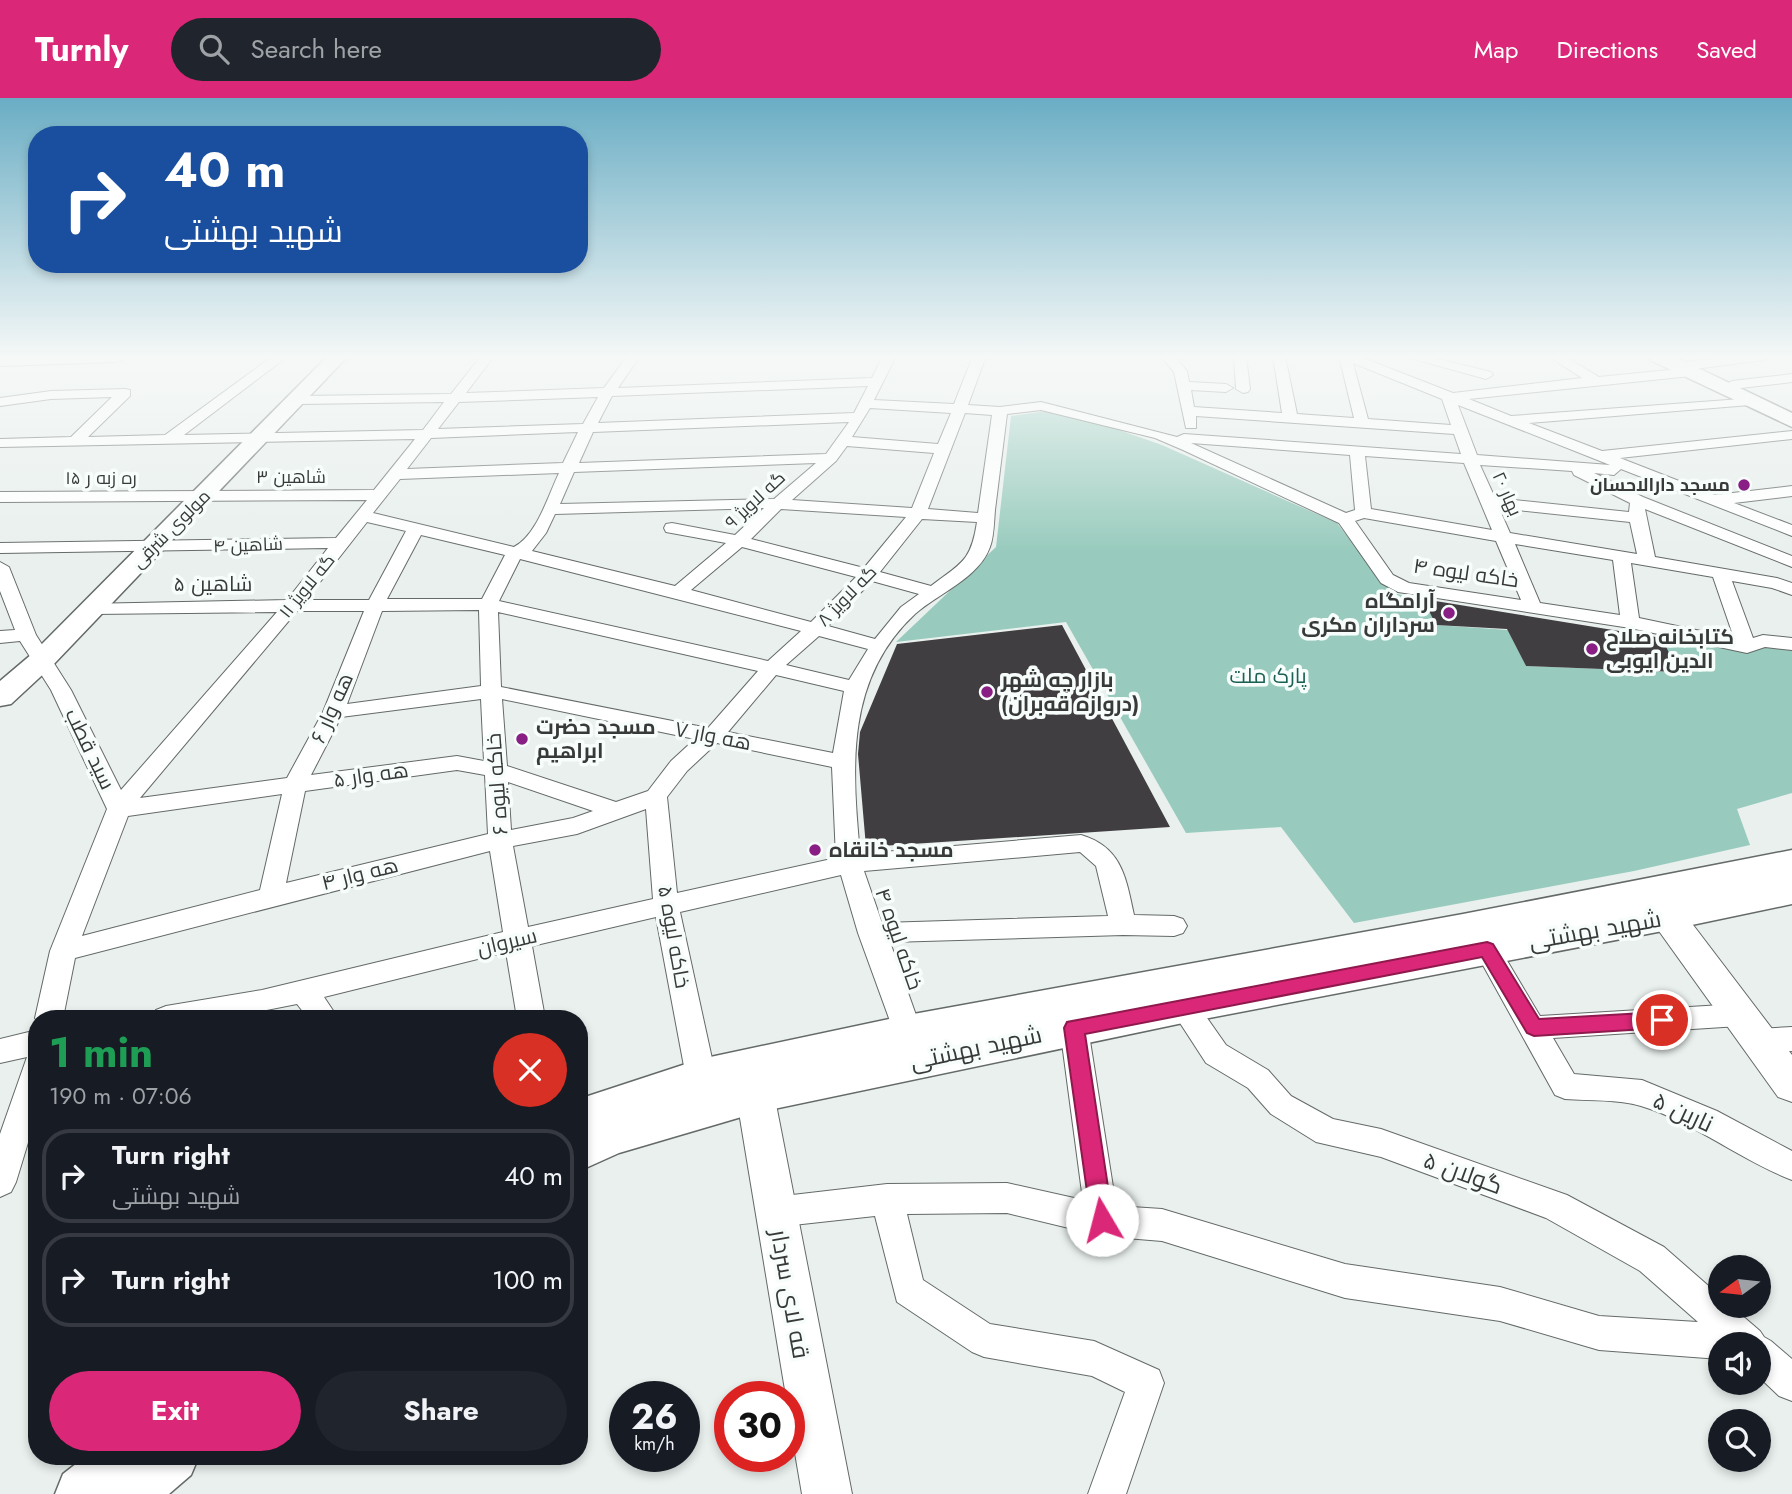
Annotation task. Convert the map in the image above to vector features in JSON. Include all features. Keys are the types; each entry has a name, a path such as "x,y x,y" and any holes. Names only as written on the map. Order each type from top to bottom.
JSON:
{"main road":[{"name":"مولوی شرقی","path":"0,697 42,660 277,421"},
{"name":"شهید بهشتی","path":"588,1146 610,1135 755,1094 1182,1006 1487,949 1658,904 1792,863"},
{"name":"شهید بهشتی","path":"588,1116 701,1077 908,1032 1658,904 1792,890"},
{"path":"83,1494 119,1465"},
{"path":"126,1494 161,1465"}],"street":[{"path":"75,441 96,421"},
{"path":"169,439 193,421"},
{"name":"گه لاویژ ۱۱","path":"119,810 149,771 292,606 437,421"},
{"name":"خاکه لیوه ۶","path":"530,1010 500,840 488,604 514,554 529,546 551,509 591,421"},
{"path":"0,443 428,434 587,429 701,421"},
{"name":"گه لاویژ ۹","path":"678,592 831,458 856,421"},
{"name":"گه لاویژ ۸","path":"656,796 679,766 713,735 771,669 817,628 884,558 919,511 953,421"},
{"name":"خاکه لیوه ۴","path":"908,1032 871,933 849,864 842,781 855,687 879,646 908,611 971,564 982,547 999,421"},
{"path":"1103,421 1194,440 1635,471"},
{"path":"1190,421 1194,440"},
{"path":"1347,421 1462,430"},
{"name":"بهار ۲۰","path":"1458,421 1471,461 1491,502 1532,605"},
{"path":"1511,421 1792,531"},
{"path":"1160,435 1354,516 1506,538 1721,575 1787,582"},
{"path":"1598,457 1792,435"},
{"path":"843,441 943,449"},
{"path":"1354,516 1357,452"},
{"path":"397,474 831,458"},
{"path":"1570,468 1637,500 1792,562"},
{"path":"1711,500 1792,491"},
{"name":"شاهین ۳","path":"203,497 380,495"},
{"name":"ره زبه ر ۱۵","path":"0,498 203,497"},
{"path":"1637,500 1637,519 1648,562"},
{"path":"1491,502 1637,519"},
{"path":"551,509 776,505 919,511 986,518"},
{"path":"363,516 678,592 879,646"},
{"name":"خاکه لیوه ۴","path":"1354,516 1387,579 1404,588 1532,605 1630,622 1746,647 1763,641 1792,644"},
{"name":"هه وار ۶","path":"271,896 295,785 333,712 376,603 417,527"},
{"path":"672,528 739,541 934,592"},
{"name":"شاهین ۴","path":"0,548 153,548 342,542"},
{"path":"1621,558 1630,622"},
{"name":"سید قطب","path":"0,568 7,609 61,690 119,810 63,951 51,1010"},
{"path":"1721,575 1746,647"},
{"name":"شاهین ۵","path":"93,608 376,603 488,604 855,687"},
{"path":"0,637 26,635"},
{"name":"هه وار ۷","path":"333,712 491,691 844,762"},
{"name":"هه وار ۵","path":"119,810 457,763 496,770 617,811"},
{"name":"هه وار ۴","path":"63,951 271,896 500,840 577,826 656,796"},
{"name":"خاکه لیوه ۵","path":"656,796 666,905 701,1077"},
{"name":"سیروان","path":"211,1010 262,1001 518,939 849,864 1081,843 1098,849 1107,860 1124,925"},
{"path":"1658,904 1763,1032 1792,1085"},
{"path":"871,933 1124,925 1174,926"},
{"path":"1487,949 1534,1028 1763,1032"},
{"path":"303,991 318,1010"},
{"name":"گولان ۵","path":"1182,1006 1216,1054 1258,1079 1281,1105 1327,1132 1381,1143 1556,1206 1652,1259 1735,1332"},
{"path":"1074,1028 1102,1220"},
{"name":"نارین ۵","path":"1534,1028 1565,1086 1642,1093 1706,1121 1749,1146 1792,1166"},
{"path":"0,1051 28,1044"},
{"path":"0,1182 28,1093"},
{"name":"قه لای سردار","path":"755,1094 827,1494"},
{"path":"775,1212 887,1199 1007,1198 1102,1220 1163,1225 1345,1281 1500,1304 1599,1333 1708,1343"},
{"path":"887,1199 909,1290 984,1340 1094,1359 1146,1383 1107,1494"},
{"name":"گولان ۵","path":"1771,1364 1792,1383"}],"green space":[{"name":"پارک ملت","path":"1010,421 1096,422 1162,445 1337,523 1392,593 1423,599 1436,625 1508,630 1526,666 1677,672 1659,632 1792,646 1792,793 1737,809 1750,845 1634,871 1354,923 1281,827 1186,833 1066,622 896,642 996,547"}],"building":[{"name":"کتابخانه صلاح الدین ایوبی","path":"1423,599 1662,638 1678,672 1526,666 1507,629 1436,625"},
{"name":"بازار چه شهر (دروازه قه‌بران)","path":"1062,625 1170,827 866,847 858,754 860,732 897,644"}],"place":[{"name":"مسجد دارالاحسان","path":"1744,485"},
{"name":"آرامگاه سرداران مکری","path":"1449,613"},
{"name":"کتابخانه صلاح الدین ایوبی","path":"1592,649"},
{"name":"بازار چه شهر (دروازه قه‌بران)","path":"987,692"},
{"name":"مسجد حضرت ابراهیم","path":"522,739"},
{"name":"مسجد خانقاه","path":"815,850"}],"route":[{"path":"1102,1220 1074,1028 1487,949 1534,1028 1662,1020"}]}
